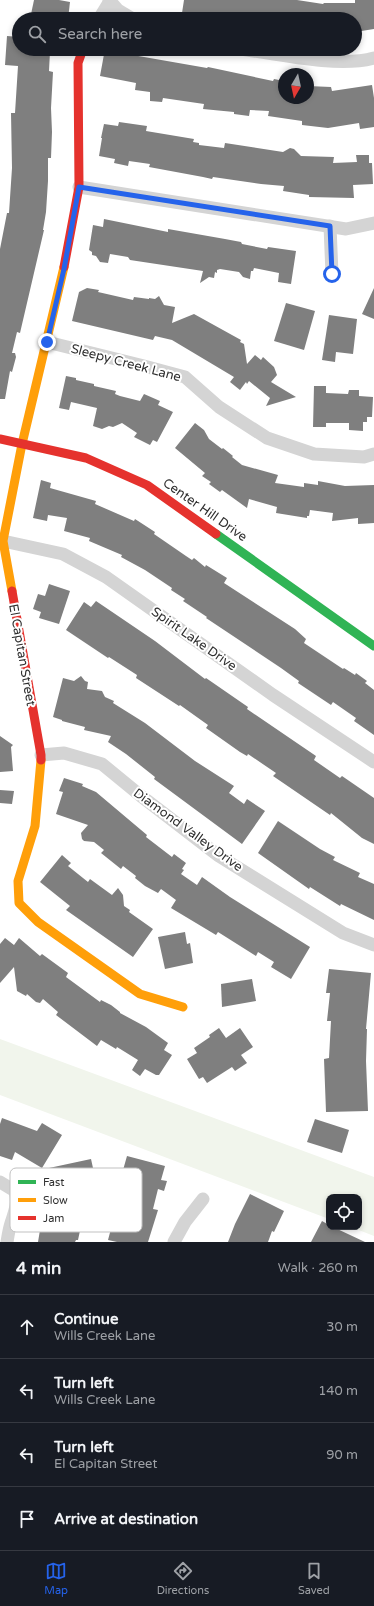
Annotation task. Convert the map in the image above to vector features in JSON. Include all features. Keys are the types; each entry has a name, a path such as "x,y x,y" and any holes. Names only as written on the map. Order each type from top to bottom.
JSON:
{"street":[{"path":"102,12 109,1 121,12"},
{"name":"El Capitan Street","path":"80,56 78,63 79,187 64,269 22,444 3,541 41,755 35,826 18,881 19,902 38,922 140,994 183,1007"},
{"path":"291,56 338,61 367,60 374,58"},
{"path":"79,187 330,226 346,228 374,224"},
{"path":"330,226 332,274"},
{"name":"Sleepy Creek Lane","path":"47,342 144,366 185,378 219,406 267,438 314,454 364,457 374,454"},
{"name":"Center Hill Drive","path":"0,439 86,458 147,485 374,646"},
{"name":"Spirit Lake Drive","path":"3,541 63,554 106,577 273,694 374,762"},
{"name":"Diamond Valley Drive","path":"41,755 64,753 102,764 140,796 219,856 343,933 374,945"},
{"path":"0,1182 10,1188"},
{"path":"174,1242 185,1222 203,1199"},
{"path":"6,1242 10,1228"}],"shaded area":[{"path":"0,1039 374,1177 374,1236 359,1230 362,1230 362,1194 326,1194 326,1218 0,1095"}],"building":[{"path":"34,0 59,0 70,2 69,12 31,12"},
{"path":"184,0 297,0 323,4 355,3 355,0 374,0 374,29 362,31 362,12 182,12"},
{"path":"7,36 12,36 12,56 50,56 49,71 53,72 51,158 48,158 48,181 44,230 20,333 17,332 12,353 15,353 16,357 12,372 10,371 5,399 0,399 0,249 7,213 9,213 12,168 11,113 15,113 18,66 5,65"},
{"path":"104,56 138,56 208,67 273,81 274,79 278,80 278,104 314,104 314,86 331,87 332,91 372,85 374,98 374,127 360,129 359,123 328,128 302,125 302,121 268,116 269,111 250,110 249,116 234,114 234,112 203,109 204,104 163,98 162,102 150,101 150,92 135,90 136,83 100,76"},
{"path":"119,122 147,126 146,131 194,139 193,142 199,143 199,145 224,148 225,143 283,152 290,148 294,149 301,156 334,157 333,163 357,162 356,155 369,155 369,163 372,163 373,184 353,185 354,198 309,197 309,195 283,191 284,186 213,177 212,179 149,167 150,164 129,161 128,166 114,163 115,159 99,156 101,138 104,124 118,126"},
{"path":"104,219 168,232 168,229 225,239 267,249 268,247 296,251 291,284 278,282 279,273 254,268 253,271 251,271 250,279 243,277 239,272 220,269 217,270 217,273 215,272 214,278 209,277 200,283 203,271 130,260 128,257 110,254 108,263 100,262 89,250 93,225 103,227"},
{"path":"87,288 133,300 134,297 155,299 159,296 164,305 175,307 172,323 194,314 241,340 240,342 244,344 247,364 255,355 261,360 263,357 274,367 277,375 271,382 296,397 266,406 270,398 249,381 247,384 246,382 240,390 230,382 234,377 172,340 155,336 153,340 72,321 79,292"},
{"path":"374,288 374,319 362,314"},
{"path":"286,303 315,311 304,350 274,341"},
{"path":"329,315 357,319 353,354 336,352 335,362 322,360"},
{"path":"66,376 94,384 94,386 116,391 115,394 140,401 144,394 160,401 158,405 173,412 157,442 153,440 150,445 134,437 137,433 122,423 113,427 109,426 102,429 93,426 97,408 71,402 69,410 59,408"},
{"path":"314,386 326,386 326,393 348,394 349,390 359,390 359,396 373,397 372,417 367,417 367,422 363,422 363,431 349,430 349,423 326,423 326,427 313,427"},
{"path":"195,423 204,430 209,439 222,449 223,448 242,465 278,475 275,483 304,487 304,483 318,485 318,481 345,486 374,485 374,523 358,524 358,518 332,521 333,513 310,510 307,518 276,513 277,507 249,499 247,508 222,490 220,492 209,484 211,482 202,476 205,473 175,448"},
{"path":"41,480 51,483 50,488 96,501 95,504 134,521 135,519 192,560 194,558 205,567 206,565 227,578 224,583 295,629 306,639 304,643 343,669 344,668 355,675 356,673 367,681 365,683 374,690 374,735 354,721 356,718 333,702 331,705 298,683 299,681 281,668 206,618 207,617 183,601 185,599 171,590 172,588 145,570 121,557 122,555 89,541 90,538 64,531 67,518 48,515 47,521 33,518"},
{"path":"49,584 70,591 59,624 39,618 41,612 33,609 38,594 45,596"},
{"path":"96,601 155,641 205,679 206,678 248,707 247,709 316,756 314,760 340,778 342,776 374,798 374,844 362,838 331,813 330,815 273,776 276,773 248,754 247,756 240,752 206,728 208,725 180,705 179,706 136,678 137,675 66,630 84,602 91,607"},
{"path":"81,676 88,682 87,689 102,691 105,697 114,701 113,703 145,723 195,761 234,786 229,793 244,804 247,799 265,811 242,844 154,779 155,777 108,742 111,736 84,730 85,727 53,717 63,678 74,681"},
{"path":"0,736 13,745 11,747 13,771 0,772"},
{"path":"64,778 83,784 82,786 96,792 147,835 146,837 172,857 174,854 186,863 181,874 197,885 202,877 230,897 310,947 291,979 271,967 274,962 258,952 256,956 218,932 216,935 171,908 176,900 161,889 158,893 145,886 135,878 136,876 123,866 121,869 101,853 104,850 94,842 84,841 81,833 88,825 56,814 63,792 59,791"},
{"path":"0,790 14,791 12,804 0,803"},
{"path":"278,821 320,849 335,857 333,860 360,873 358,877 374,884 374,920 341,904 340,906 310,887 309,889 258,853"},
{"path":"62,855 71,863 68,866 88,882 90,879 112,895 118,888 123,895 124,906 130,910 129,912 153,929 133,957 66,910 70,906 40,882"},
{"path":"185,932 187,944 190,943 193,963 165,969 158,937"},
{"path":"5,938 14,945 19,938 40,956 42,954 68,973 66,977 100,1002 101,1000 111,1005 120,1013 146,1027 168,1043 164,1050 172,1055 159,1075 145,1069 140,1076 132,1070 138,1060 117,1047 116,1049 101,1040 97,1046 56,1015 58,1012 43,999 40,1003 36,1002 27,994 26,996 17,991 14,967 0,983 0,944"},
{"path":"329,969 371,973 366,1029 368,1111 326,1112 324,1059 329,1058 331,1021 327,1021 330,993 326,993"},
{"path":"252,979 256,1001 222,1007 221,984"},
{"path":"219,1028 226,1038 240,1028 253,1047 241,1055 247,1063 235,1071 232,1067 207,1083 203,1077 199,1079 187,1059 197,1053 194,1048 210,1037 209,1035"},
{"path":"2,1118 37,1131 42,1123 62,1135 42,1168 15,1152 12,1160 0,1156 0,1124"},
{"path":"315,1119 349,1130 342,1153 307,1142"},
{"path":"127,1156 165,1166 161,1180 167,1181 164,1191 158,1189 153,1209 158,1210 148,1242 117,1242 108,1240 110,1232 142,1232 142,1168 124,1168"},
{"path":"91,1159 93,1168 90,1168 49,1168"},
{"path":"250,1194 284,1211 274,1232 272,1231 268,1242 228,1242 235,1224"},
{"path":"322,1221 326,1223 326,1230 339,1230 365,1242 311,1242"},
{"path":"40,1232 80,1232 78,1240 75,1242 38,1242"}],"traffic: fast":[{"path":"216,534 374,646"}],"traffic: slow":[{"path":"12,591 3,541 22,444 64,267"},
{"path":"41,760 35,826 18,881 19,903 38,922 140,994 183,1007"}],"traffic: jam":[{"path":"64,267 79,187 78,63 80,56"},
{"path":"0,439 86,458 147,485 216,534"},
{"path":"12,591 41,760"}],"route":[{"path":"47,342 64,269 79,187 330,226 332,274"}]}
